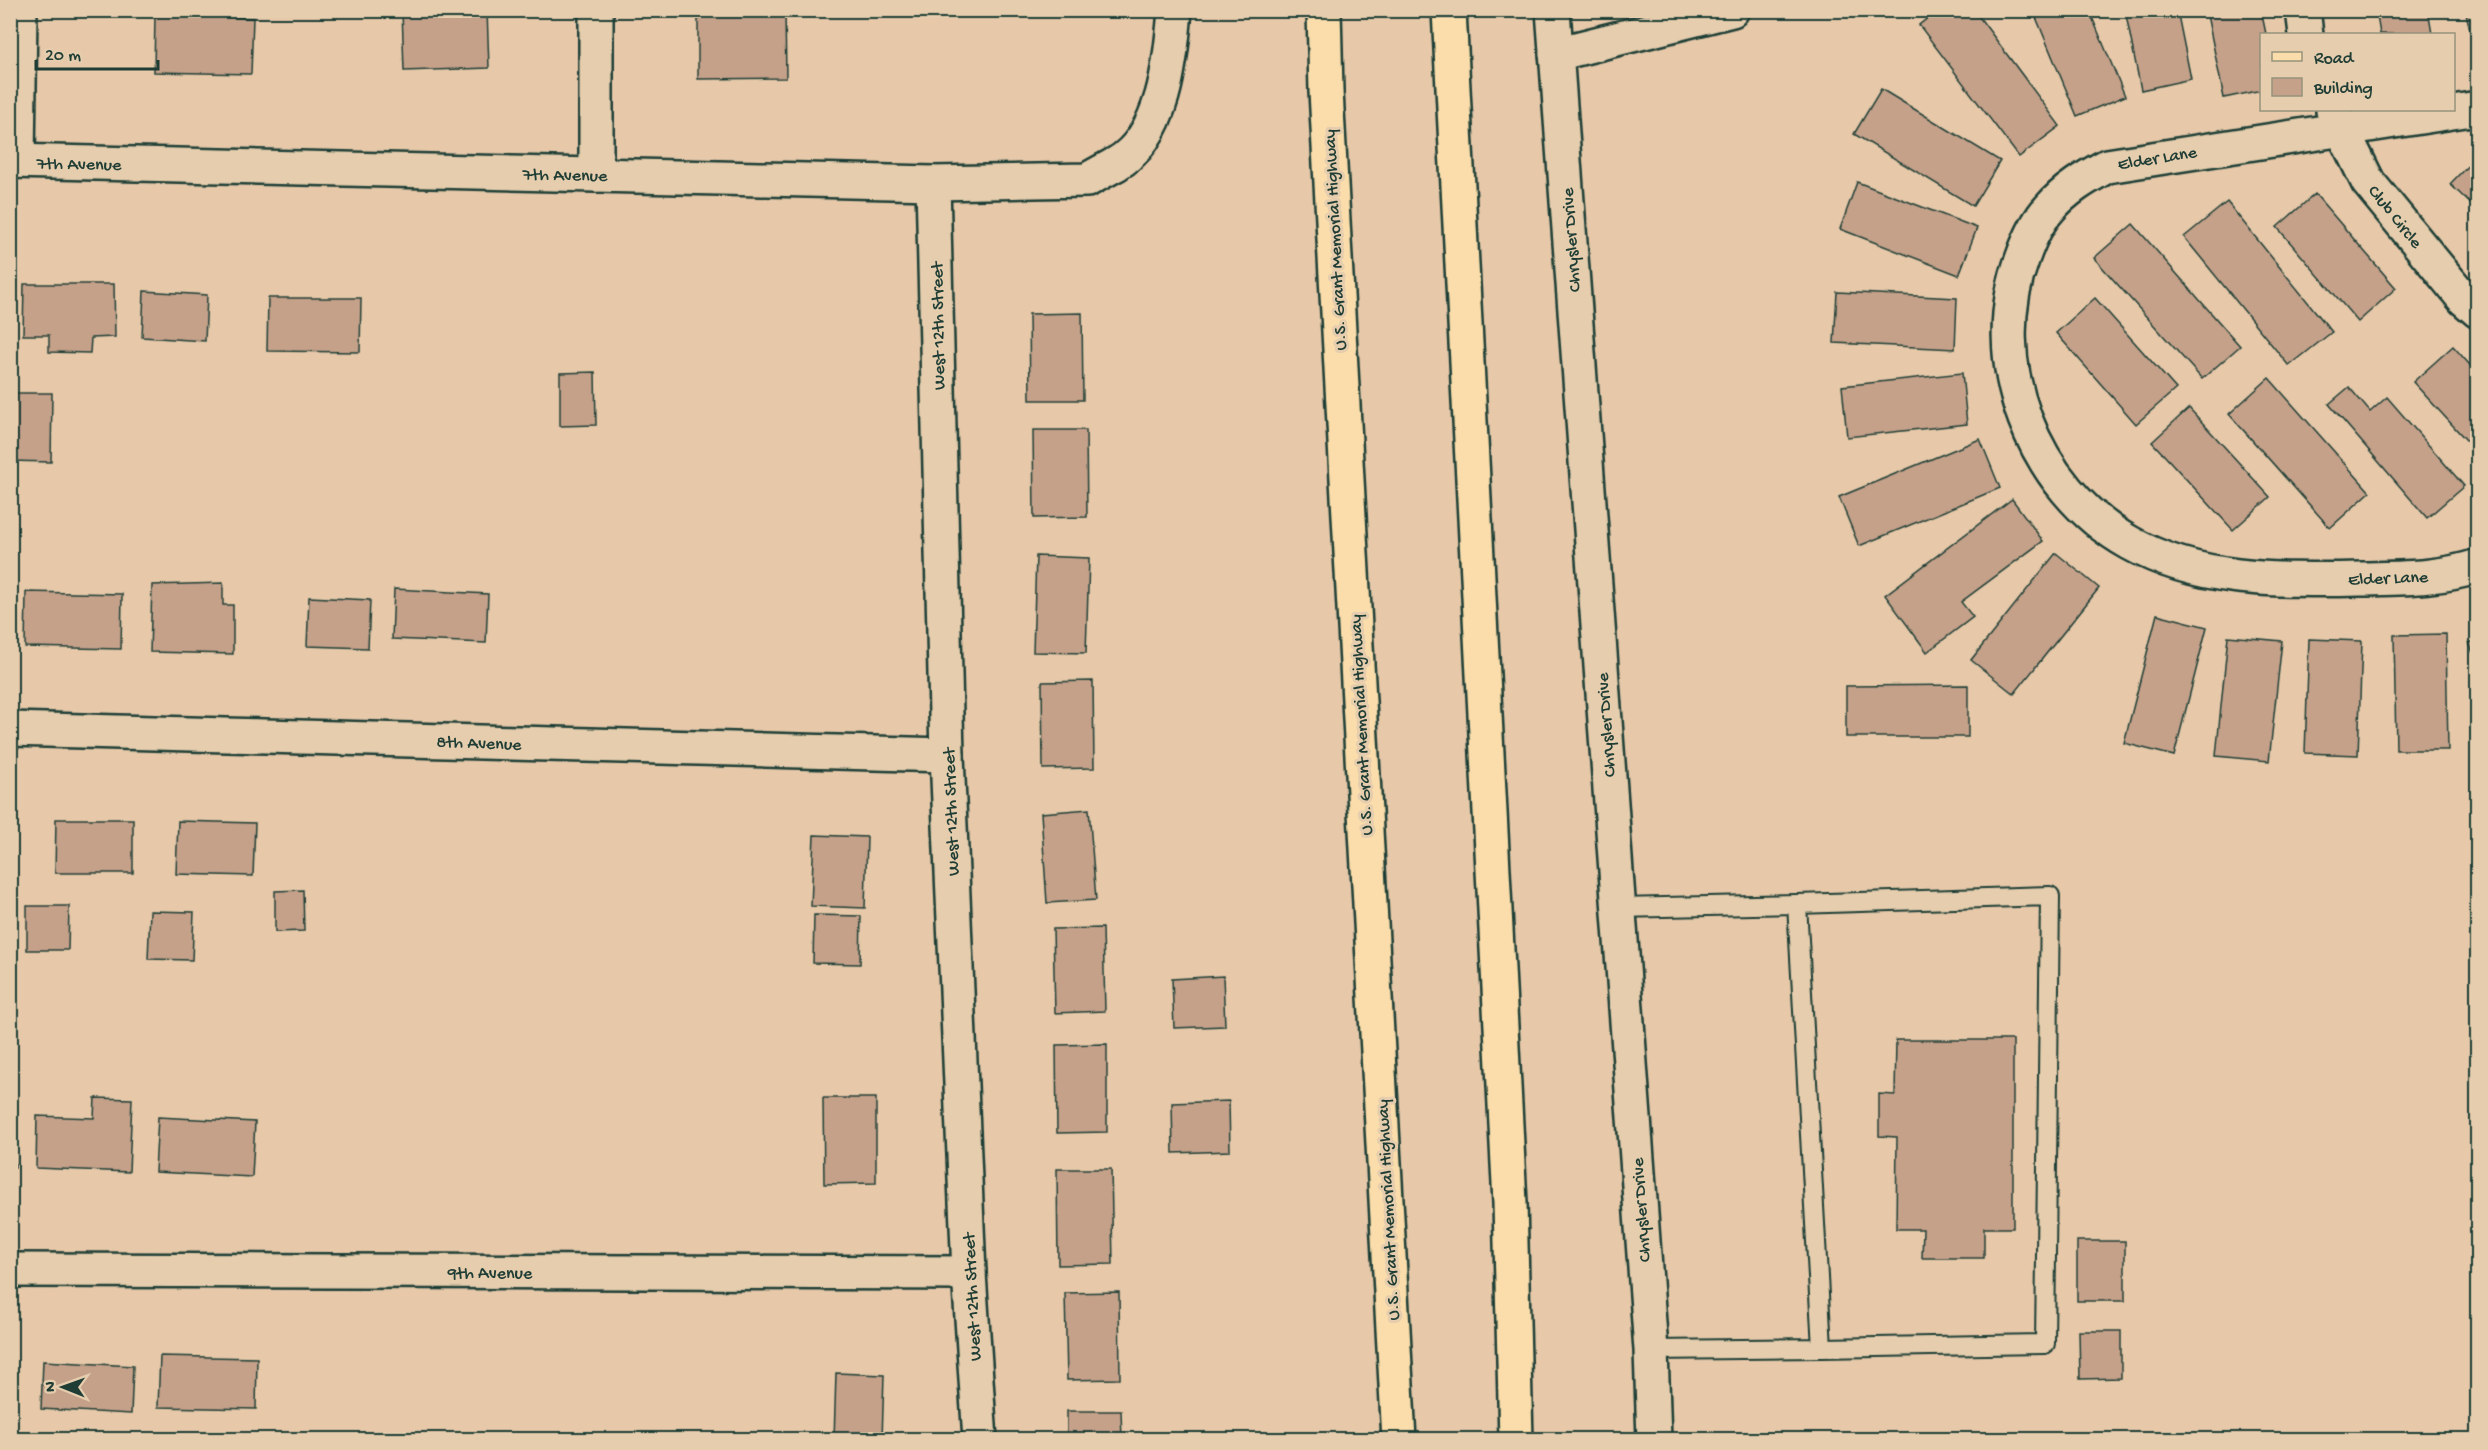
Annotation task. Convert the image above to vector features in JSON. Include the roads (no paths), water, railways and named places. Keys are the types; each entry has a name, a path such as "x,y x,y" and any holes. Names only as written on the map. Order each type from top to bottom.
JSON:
{"main road":[{"name":"U.S. Grant Memorial Highway","path":"1324,10 1327,114 1399,1440"},
{"path":"1449,10 1510,1203 1516,1440"}],"street":[{"path":"14,161 20,10"},
{"path":"596,10 596,175"},
{"name":"7th Avenue","path":"14,161 933,183 1087,180 1126,159 1155,114 1166,86 1175,10"},
{"name":"Chrysler Drive","path":"1553,10 1651,1350 1654,1440"},
{"path":"1556,54 1732,10"},
{"path":"2303,10 2306,33"},
{"name":"Elder Lane","path":"2455,110 2478,108"},
{"name":"Elder Lane","path":"2443,111 2337,120 2107,166 2075,184 2048,210 2029,241 2015,276 2009,312 2009,351 2015,388 2027,424 2040,450 2067,491 2096,520 2121,537 2167,560 2207,572 2275,580 2429,577 2478,566"},
{"name":"Club Circle","path":"2337,120 2368,182 2464,299 2478,310"},
{"name":"West 12th Street","path":"933,183 947,755 969,1273 980,1440"},
{"name":"8th Avenue","path":"10,729 947,755"},
{"name":"9th Avenue","path":"10,1270 969,1273"}],"lane":[{"path":"1619,908 2050,896 2045,1344 1651,1350"},
{"path":"1797,904 1822,1348"}]}
